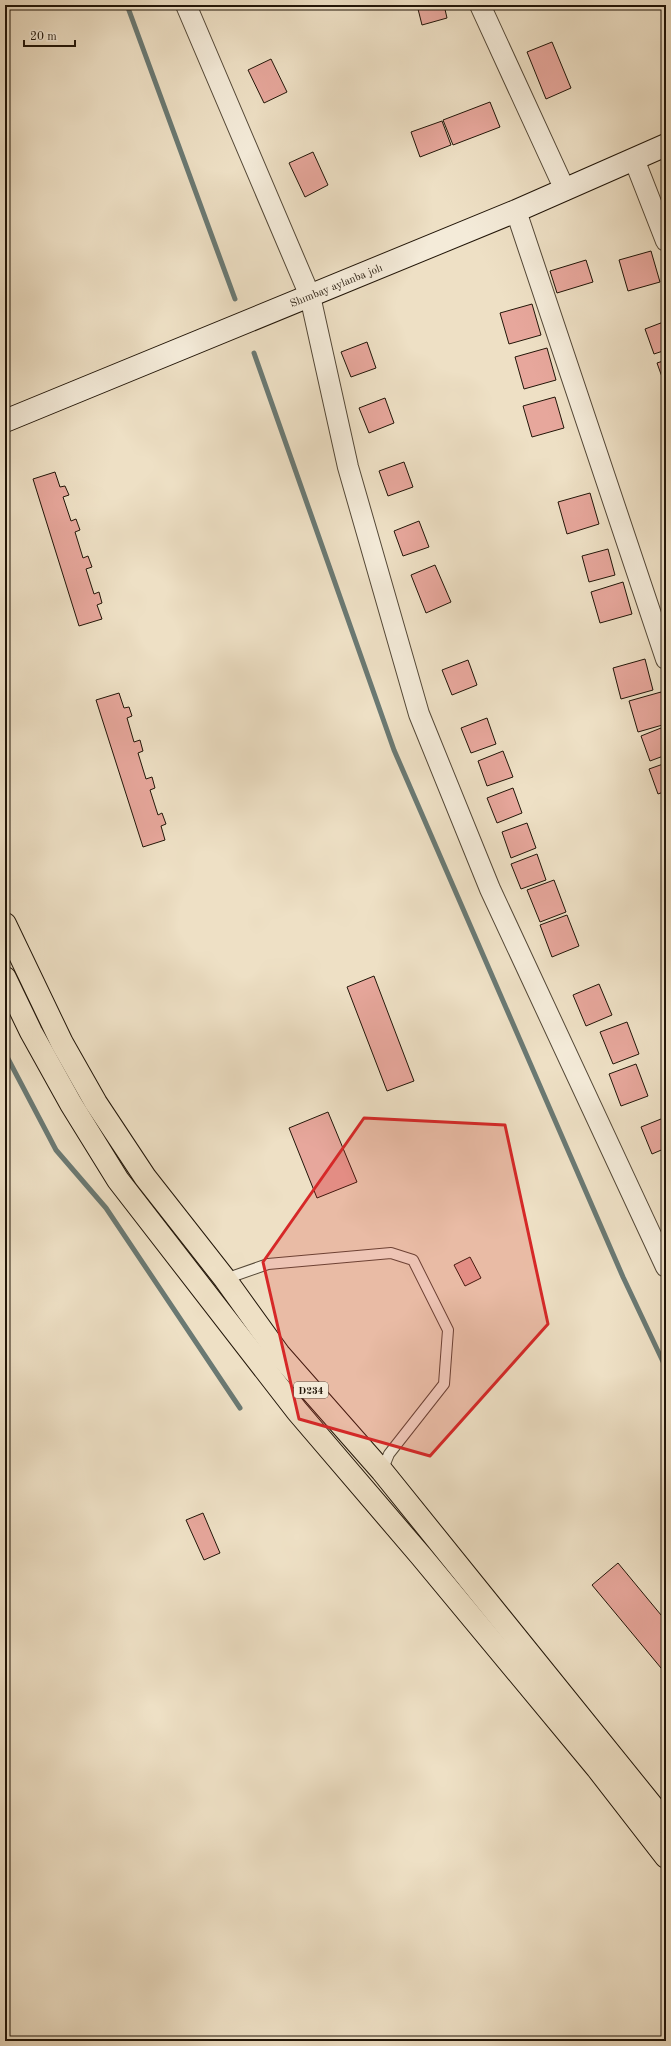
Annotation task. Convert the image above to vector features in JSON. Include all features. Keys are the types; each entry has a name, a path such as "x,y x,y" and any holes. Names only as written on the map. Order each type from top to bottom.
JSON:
{"main road":[{"name":"Shımbay aylanba jolı","path":"5,422 516,211 666,145"},
{"name":"D234","path":"5,924 62,1043 96,1103 145,1177 225,1278 279,1354 382,1471 666,1823"},
{"name":"D234","path":"5,978 31,1032 71,1104 122,1186 297,1411 421,1556 587,1756 666,1857"}],"street":[{"path":"186,5 310,296 348,467 419,714 490,889 666,1267"},
{"path":"480,5 565,190"},
{"path":"634,159 666,241"},
{"path":"516,211 666,659"}],"lane":[{"path":"225,1278 268,1264 391,1253 413,1260 448,1330 444,1384 389,1454 382,1471"}],"highlighted area":[{"path":"364,1118 505,1125 548,1324 430,1456 299,1419 263,1262"}],"building":[{"path":"417,5 444,5 447,18 422,25"},
{"path":"552,42 571,88 546,99 527,52"},
{"path":"271,59 287,92 264,103 248,70"},
{"path":"490,102 500,127 453,145 443,120"},
{"path":"442,121 451,145 420,157 411,132"},
{"path":"313,152 328,185 305,197 289,163"},
{"path":"651,251 660,282 628,291 619,260"},
{"path":"586,260 593,282 557,293 550,271"},
{"path":"532,304 541,335 509,344 500,313"},
{"path":"666,321 666,350 654,354 645,329"},
{"path":"367,342 376,368 351,377 341,352"},
{"path":"547,348 556,380 524,389 515,357"},
{"path":"666,360 666,388 657,363"},
{"path":"555,397 564,428 532,437 523,406"},
{"path":"385,398 394,423 369,433 359,408"},
{"path":"404,462 413,487 388,496 379,471"},
{"path":"55,472 60,487 65,486 69,495 63,497 71,521 76,519 80,530 75,532 83,558 88,556 92,567 86,569 94,594 99,592 102,603 97,605 102,619 79,626 33,479"},
{"path":"590,493 599,524 567,534 558,502"},
{"path":"419,521 429,547 403,556 394,531"},
{"path":"608,549 615,575 589,582 582,556"},
{"path":"435,565 451,602 426,613 411,575"},
{"path":"623,582 632,614 600,623 591,592"},
{"path":"645,659 653,690 621,699 613,668"},
{"path":"468,660 477,685 452,695 442,670"},
{"path":"661,692 666,710 666,724 638,732 629,701"},
{"path":"119,693 124,708 129,707 132,716 127,718 134,742 140,740 143,751 138,753 146,779 152,777 155,788 150,790 158,815 162,813 166,824 161,826 165,840 143,847 96,700"},
{"path":"487,718 496,744 471,753 461,728"},
{"path":"666,726 666,755 650,761 641,736"},
{"path":"503,751 513,777 487,786 478,761"},
{"path":"666,763 666,791 658,794 649,769"},
{"path":"513,788 522,813 497,823 487,798"},
{"path":"527,823 536,848 511,858 502,832"},
{"path":"537,854 546,880 521,889 511,864"},
{"path":"554,880 566,912 540,922 527,890"},
{"path":"567,915 579,946 552,957 540,925"},
{"path":"374,976 414,1081 387,1091 347,987"},
{"path":"599,984 612,1015 586,1026 573,995"},
{"path":"627,1022 639,1054 613,1064 600,1032"},
{"path":"636,1064 648,1096 621,1106 609,1074"},
{"path":"328,1112 357,1182 317,1198 289,1128"},
{"path":"666,1117 666,1148 652,1154 641,1127"},
{"path":"470,1257 481,1278 465,1286 454,1265"},
{"path":"203,1513 220,1553 204,1560 186,1520"},
{"path":"618,1563 666,1621 666,1674 592,1585"}],"waterway":[{"path":"127,5 235,299"},
{"path":"254,353 394,750 623,1277 666,1368"},
{"path":"5,1053 56,1150 106,1208 240,1408"}]}
